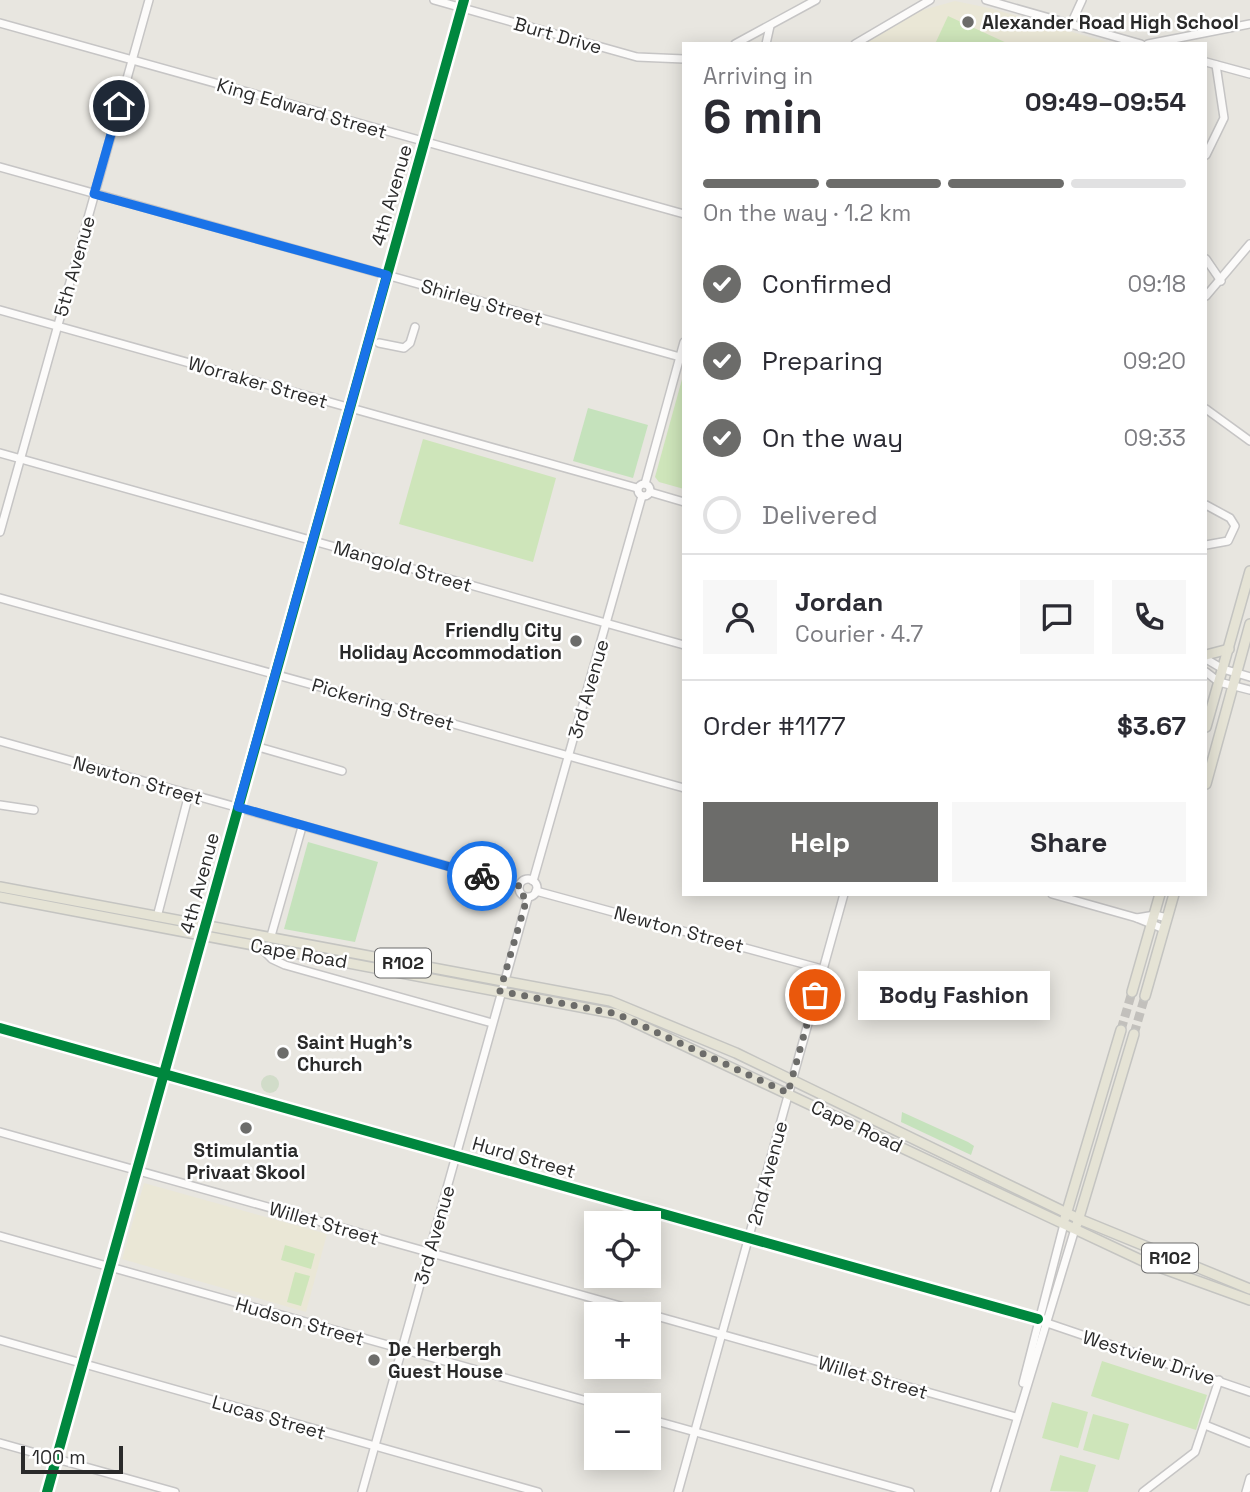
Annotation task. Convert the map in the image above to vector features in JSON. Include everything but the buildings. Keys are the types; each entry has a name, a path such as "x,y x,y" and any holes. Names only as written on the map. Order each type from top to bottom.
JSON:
{"main road":[{"path":"1207,724 1250,571"},
{"path":"1207,780 1250,624"},
{"path":"1207,657 1229,649"},
{"name":"Cape Road","path":"0,887 584,995 635,1009 790,1080 1066,1213 1077,1224 1168,1272 1250,1300"},
{"path":"1132,992 1160,896"},
{"path":"1145,996 1173,896"},
{"name":"Cape Road","path":"0,897 617,1014 1063,1224 1077,1224 1250,1289"},
{"path":"1063,1224 1121,1030"},
{"path":"1077,1224 1134,1034"}],"street":[{"name":"5th Avenue","path":"0,532 149,0"},
{"name":"Burt Drive","path":"434,0 463,4 637,57 682,59"},
{"path":"739,42 816,0"},
{"path":"858,42 930,0"},
{"path":"986,0 1134,42"},
{"path":"1071,24 1082,0"},
{"name":"4th Avenue","path":"47,1492 463,4"},
{"name":"King Edward Street","path":"0,23 682,213"},
{"path":"1158,42 1250,24"},
{"path":"767,42 771,26"},
{"path":"1207,62 1250,74"},
{"path":"1207,153 1224,118 1216,65"},
{"name":"Shirley Street","path":"0,167 680,357"},
{"path":"1207,295 1250,244"},
{"path":"1207,260 1221,281"},
{"name":"Worraker Street","path":"0,310 637,488"},
{"path":"379,343 399,348 408,346 415,327"},
{"path":"646,494 645,484 682,350"},
{"path":"1207,410 1250,441"},
{"name":"Mangold Street","path":"0,453 682,644"},
{"path":"645,484 637,488 646,494 682,502"},
{"name":"3rd Avenue","path":"533,881 606,623 646,494"},
{"path":"1207,506 1230,518 1235,526 1234,534 1228,541 1207,545"},
{"name":"Pickering Street","path":"0,598 682,787"},
{"path":"1207,658 1223,670 1250,677"},
{"path":"1207,673 1219,682 1250,690"},
{"name":"Newton Street","path":"0,741 519,886"},
{"path":"255,746 342,771"},
{"path":"157,917 189,794"},
{"path":"0,805 34,810"},
{"path":"271,936 302,827"},
{"path":"524,880 533,881 536,891 527,898 520,894 519,886 524,880"},
{"name":"Newton Street","path":"536,891 822,969"},
{"name":"2nd Avenue","path":"678,1492 790,1080 843,896"},
{"path":"1059,896 1137,918 1164,929"},
{"name":"3rd Avenue","path":"362,1492 527,898"},
{"path":"1137,918 1155,915 1167,918"},
{"path":"258,945 273,960 492,1023"},
{"name":"Hurd Street","path":"0,1028 1038,1319"},
{"name":"Willet Street","path":"0,1132 606,1302"},
{"path":"1021,1401 1038,1319 1063,1224"},
{"path":"995,1492 1077,1224"},
{"name":"Hudson Street","path":"0,1237 584,1400"},
{"name":"Willet Street","path":"661,1317 1016,1417"},
{"name":"Westview Drive","path":"1047,1323 1250,1392"},
{"name":"Lucas Street","path":"0,1340 538,1492"},
{"path":"1143,1492 1195,1452 1219,1380"},
{"path":"661,1422 910,1492"},
{"path":"1205,1425 1250,1443"},
{"path":"0,1443 175,1492"},
{"path":"1246,1492 1250,1478"}],"shaded area":[{"name":"Alexander Road High School","path":"955,1 1107,42 864,42 912,13"},
{"path":"144,1183 327,1234 306,1312 122,1259"}],"green space":[{"path":"948,16 1005,42 936,42"},
{"path":"682,379 682,488 659,482 655,477"},
{"path":"588,408 648,425 633,478 573,461"},
{"path":"423,439 556,478 533,562 399,524"},
{"path":"308,842 378,862 355,942 284,929"},
{"path":"270,1075 276,1078 279,1084 276,1090 270,1093 264,1090 261,1084 264,1078"},
{"path":"902,1112 968,1142 974,1146 971,1155 901,1122"},
{"path":"285,1245 315,1254 311,1269 281,1260"},
{"path":"295,1272 310,1276 301,1306 287,1302"},
{"path":"1102,1361 1207,1395 1196,1430 1091,1396"},
{"path":"1052,1402 1088,1412 1078,1448 1042,1438"},
{"path":"1093,1414 1129,1424 1119,1460 1083,1450"},
{"path":"1060,1455 1096,1465 1088,1492 1050,1491"}],"tunnel":[{"path":"1121,1030 1132,992"},
{"path":"1134,1034 1145,996"}],"cycle path":[{"path":"47,1492 464,0"},
{"path":"0,1028 1038,1319"}],"way so far":[{"path":"482,876 519,886 520,894 527,898 500,991 617,1014 788,1093 815,995"}],"place":[{"name":"Alexander Road High School","path":"968,22"},
{"name":"Friendly City Holiday Accommodation","path":"576,641"},
{"name":"Body Fashion","path":"815,995"},
{"name":"Saint Hugh's Church","path":"283,1053"},
{"name":"Stimulantia Privaat Skool","path":"246,1128"},
{"name":"De Herbergh Guest House","path":"374,1360"}],"route":[{"path":"119,106 94,194 387,275 238,807 482,876"}]}
